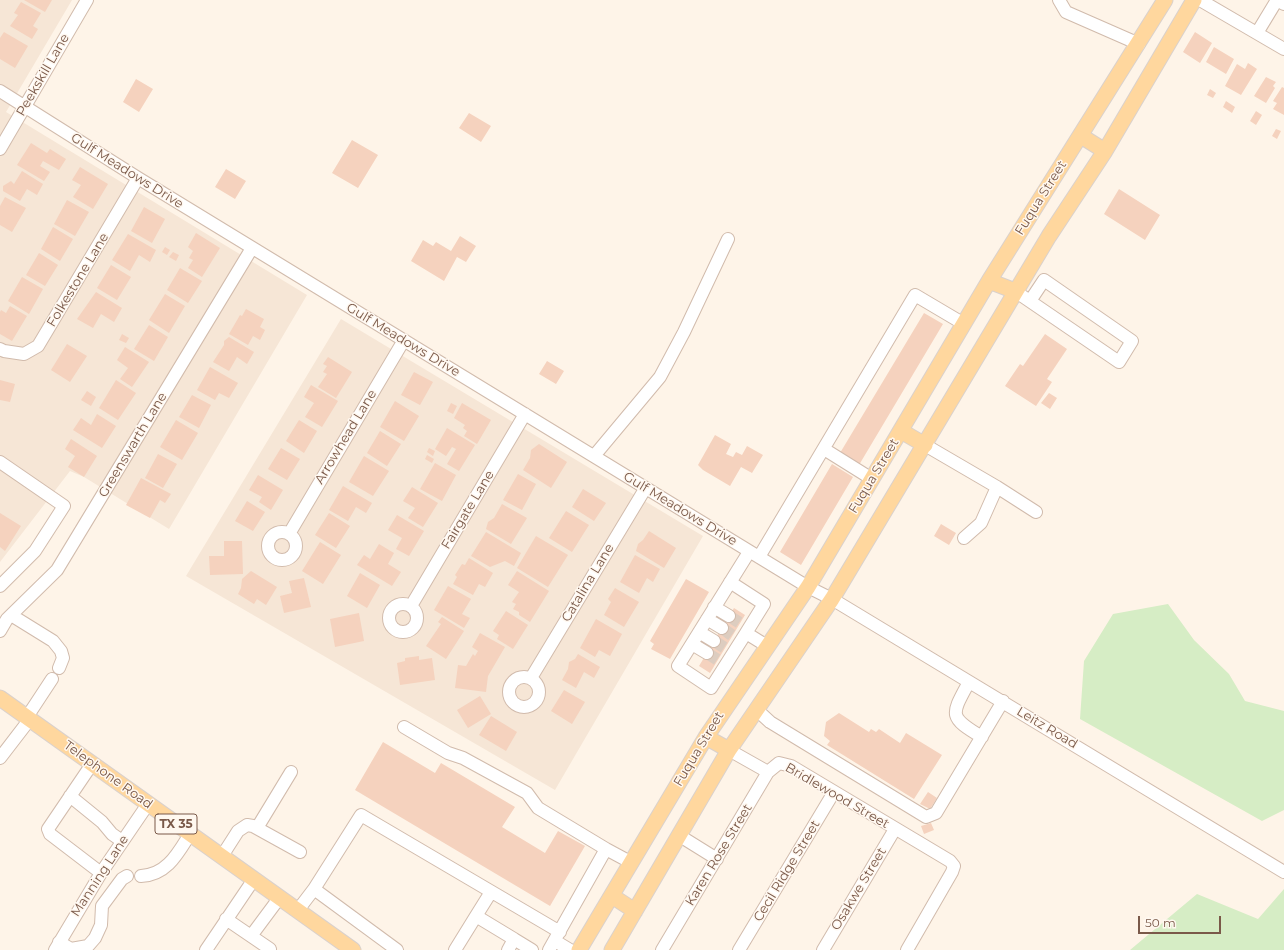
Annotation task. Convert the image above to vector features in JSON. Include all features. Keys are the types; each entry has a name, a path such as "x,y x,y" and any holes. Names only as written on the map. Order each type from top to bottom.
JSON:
{"main road":[{"name":"Fuqua Street","path":"579,950 706,737 808,587 989,281 1166,0"},
{"name":"Fuqua Street","path":"617,948 635,911 729,750 832,598 925,445 1015,291 1066,209 1105,151 1194,0"},
{"path":"1081,136 1105,151"},
{"path":"989,281 1015,291"},
{"path":"901,430 925,445"},
{"name":"Telephone Road","path":"0,698 353,950"},
{"path":"706,737 729,750"},
{"path":"612,896 635,911"}],"street":[{"name":"Peekskill Lane","path":"0,149 35,86 87,0"},
{"path":"1060,0 1066,12 1138,44"},
{"path":"1200,0 1284,49"},
{"path":"1257,33 1277,0 1284,4"},
{"name":"Gulf Meadows Drive","path":"0,91 24,108 252,248 808,587"},
{"name":"Folkestone Lane","path":"0,349 4,352 24,354 38,346 138,178"},
{"path":"594,456 660,377 684,332 728,239"},
{"name":"Greenswarth Lane","path":"0,631 11,615 57,570 252,248"},
{"path":"1015,291 1119,362 1132,341 1044,280 1030,301"},
{"path":"730,582 764,604 729,650 711,688 678,666 730,582 754,554 824,449 915,295 964,324"},
{"name":"Arrowhead Lane","path":"289,534 404,340"},
{"name":"Fairgate Lane","path":"411,606 525,414"},
{"path":"925,445 997,487 1036,512"},
{"path":"824,449 872,479"},
{"path":"0,462 64,506 35,551 0,586"},
{"path":"964,538 982,523 997,487"},
{"name":"Catalina Lane","path":"531,678 645,489"},
{"name":"Leitz Road","path":"808,587 832,598 1284,872"},
{"path":"714,607 729,616"},
{"path":"11,615 57,645 63,658 59,668"},
{"path":"707,619 722,628"},
{"path":"699,632 714,641"},
{"path":"742,632 767,646"},
{"path":"692,644 707,653"},
{"path":"2,751 28,718 52,679"},
{"path":"969,682 956,705 955,714 961,724 982,737"},
{"path":"757,710 770,722 926,818 936,813 1003,701"},
{"path":"404,727 448,753 463,758 527,793 538,808 632,863"},
{"name":"Bridlewood Street","path":"729,750 768,772"},
{"name":"Bridlewood Street","path":"779,763 791,766 950,861 954,866 907,950"},
{"name":"Karen Rose Street","path":"662,950 768,772 779,763"},
{"path":"92,764 48,829 50,834 101,872"},
{"path":"257,828 291,772"},
{"name":"Cecil Ridge Street","path":"739,950 834,792"},
{"path":"70,796 102,822 108,830 122,841"},
{"name":"Manning Lane","path":"57,946 101,872 148,804"},
{"path":"298,910 314,889 361,815 491,892 555,941 570,950"},
{"path":"222,856 242,827 247,825 257,828 300,852"},
{"name":"Osakwe Street","path":"825,949 895,829"},
{"path":"141,876 159,872 171,862 190,834"},
{"path":"680,836 717,859"},
{"path":"555,941 606,849"},
{"path":"57,946 71,949 88,946 95,938 101,925 102,906 122,880 127,876"},
{"path":"206,950 254,879"},
{"path":"314,889 390,948"},
{"path":"455,950 491,892"},
{"path":"88,894 102,906"},
{"path":"252,936 280,897"},
{"path":"476,916 532,950"},
{"path":"226,919 270,949"},
{"path":"508,950 514,939"}],"shaded area":[{"path":"0,0 72,0 6,112 307,295 169,529 84,477 70,471 0,562"},
{"path":"341,319 703,536 555,790 186,576"}],"green space":[{"path":"1168,604 1194,640 1229,674 1245,701 1284,711 1284,810 1262,821 1080,719 1084,661 1113,614"},
{"path":"1284,889 1284,950 1130,950 1197,894 1258,919"}],"building":[{"path":"24,0 52,0 45,12"},
{"path":"21,2 41,13 33,26 38,29 32,39 10,26 18,15 14,13"},
{"path":"4,32 28,46 15,68 0,59 0,38"},
{"path":"1195,32 1212,43 1200,63 1183,52"},
{"path":"1214,47 1234,59 1226,74 1206,62"},
{"path":"1248,63 1257,69 1241,95 1225,86 1237,64 1245,69"},
{"path":"1266,77 1276,82 1273,86 1275,88 1266,103 1254,96"},
{"path":"136,79 153,89 139,112 123,102"},
{"path":"1282,87 1284,88 1284,115 1273,109 1277,103 1273,101"},
{"path":"1210,89 1216,93 1213,98 1207,95"},
{"path":"1226,101 1235,107 1232,113 1223,107"},
{"path":"1256,111 1262,115 1256,125 1250,121"},
{"path":"469,113 491,126 481,142 459,128"},
{"path":"1276,129 1281,131 1277,139 1272,136"},
{"path":"352,140 378,155 358,188 332,173"},
{"path":"31,143 47,153 50,149 66,159 59,170 43,161 40,166 50,172 44,181 17,165"},
{"path":"80,167 108,184 93,209 73,197 81,185 72,180"},
{"path":"226,169 246,181 235,199 215,187"},
{"path":"22,171 43,184 37,195 27,189 20,201 3,191 3,186 11,181 14,184"},
{"path":"1119,189 1160,215 1145,240 1104,214"},
{"path":"5,197 26,208 12,232 0,225 0,206"},
{"path":"67,200 89,212 75,236 54,224"},
{"path":"144,207 165,219 152,243 131,231"},
{"path":"53,227 73,239 60,261 41,249"},
{"path":"196,233 220,248 202,277 188,268 193,260 189,258 193,251 188,247"},
{"path":"128,234 156,250 150,262 139,255 130,271 112,260"},
{"path":"460,236 476,246 466,262 457,257 444,281 411,261 423,240 433,246 436,242 451,251"},
{"path":"165,247 170,250 167,255 162,252"},
{"path":"173,252 179,255 176,261 169,257"},
{"path":"39,253 58,265 45,286 26,275"},
{"path":"111,265 131,277 117,300 97,288"},
{"path":"180,268 202,281 188,303 167,290"},
{"path":"22,277 43,289 29,314 8,301"},
{"path":"96,292 122,308 114,322 101,314 93,328 77,319"},
{"path":"165,294 185,306 169,333 149,320"},
{"path":"10,306 27,316 12,341 0,334 0,312 1,310 6,313"},
{"path":"246,309 264,319 260,327 265,330 260,340 253,336 248,345 229,334 240,315 242,316"},
{"path":"924,313 943,324 859,465 840,453"},
{"path":"149,325 168,337 154,361 134,349"},
{"path":"122,334 129,338 126,343 119,340"},
{"path":"1045,334 1067,349 1047,379 1052,382 1036,406 1005,386 1020,364 1023,366"},
{"path":"229,337 254,352 247,364 237,357 229,371 213,362 224,345 224,341"},
{"path":"67,344 87,356 70,382 51,370"},
{"path":"125,347 149,362 132,387 120,379 128,368 117,360"},
{"path":"328,357 352,372 336,398 318,387 327,374 323,372 327,366 323,364"},
{"path":"547,361 564,371 556,384 539,374"},
{"path":"210,367 238,383 229,398 219,393 215,400 197,390"},
{"path":"414,372 433,382 420,405 401,395"},
{"path":"0,380 15,384 10,402 0,400"},
{"path":"116,380 136,393 118,420 99,408"},
{"path":"311,385 338,401 322,427 305,417 314,403 304,397"},
{"path":"87,391 96,397 91,406 81,400"},
{"path":"1049,393 1057,398 1050,409 1041,403"},
{"path":"192,395 211,405 199,428 179,417"},
{"path":"395,401 419,416 404,441 380,427"},
{"path":"451,403 457,406 453,414 447,411"},
{"path":"462,403 491,420 477,444 464,436 467,431 463,428 465,425 454,418"},
{"path":"97,414 116,426 102,448 73,430 81,418 91,425"},
{"path":"176,420 198,433 182,460 160,447"},
{"path":"299,420 317,431 304,453 286,441"},
{"path":"447,428 475,445 459,471 447,464 456,449 452,447 446,456 435,449"},
{"path":"380,431 401,444 387,466 367,453"},
{"path":"715,435 731,444 726,454 733,457 736,452 742,455 747,446 763,455 752,473 741,467 730,486 703,470 698,465"},
{"path":"71,439 97,456 84,477 68,467 75,456 65,449"},
{"path":"539,444 567,462 551,488 523,470 530,458 531,450"},
{"path":"281,448 300,459 287,480 268,469"},
{"path":"429,448 435,451 433,456 427,452"},
{"path":"158,454 177,464 163,488 145,478"},
{"path":"427,455 434,459 432,463 425,459"},
{"path":"364,456 389,471 373,496 349,482"},
{"path":"435,463 456,475 442,501 420,489"},
{"path":"832,464 853,477 801,565 780,552"},
{"path":"518,474 536,484 522,510 503,500"},
{"path":"258,475 283,490 271,510 259,502 262,497 249,490"},
{"path":"141,478 171,494 165,503 160,500 150,518 126,505"},
{"path":"343,486 372,503 366,513 356,507 348,521 329,510"},
{"path":"412,487 438,503 423,527 408,518 415,508 403,501"},
{"path":"583,489 606,503 594,521 572,507"},
{"path":"247,501 265,512 253,531 235,521"},
{"path":"502,504 527,518 511,544 486,529 488,522 494,518"},
{"path":"566,511 589,525 572,552 549,538"},
{"path":"0,513 21,526 5,551 0,547"},
{"path":"329,513 350,526 336,548 315,535"},
{"path":"397,515 424,531 409,556 396,549 402,538 388,530"},
{"path":"941,524 956,533 949,545 934,536"},
{"path":"649,531 676,548 664,568 636,551 638,544 643,540"},
{"path":"486,532 521,553 514,566 505,561 490,567 471,556"},
{"path":"536,536 568,555 548,587 517,568"},
{"path":"224,541 242,541 243,574 210,575 209,556 224,556"},
{"path":"320,542 341,555 323,584 302,571"},
{"path":"379,544 394,553 388,564 401,572 392,586 357,565 364,555 370,559"},
{"path":"635,555 660,569 653,582 647,578 639,593 620,582"},
{"path":"469,558 493,573 485,587 479,584 473,595 453,584 457,577 455,575 462,564 465,565"},
{"path":"251,571 277,587 266,605 257,599 254,604 238,594 241,588 242,579"},
{"path":"517,571 549,591 530,622 519,615 519,612 513,609 516,604 512,602 519,592 508,585"},
{"path":"360,573 380,585 367,608 347,596"},
{"path":"304,578 311,607 284,613 280,596 292,593 289,581"},
{"path":"686,579 709,592 670,659 651,649 654,644 650,641"},
{"path":"448,586 471,599 462,614 470,618 464,628 434,610"},
{"path":"615,588 639,602 624,627 604,615 611,602 608,599"},
{"path":"734,608 745,615 710,673 699,666"},
{"path":"506,611 528,625 513,649 497,639 499,635 493,631"},
{"path":"359,613 364,641 335,647 330,619"},
{"path":"442,617 464,631 446,659 426,646 441,624 438,622"},
{"path":"596,619 622,634 610,656 599,650 595,657 580,648"},
{"path":"480,633 505,647 488,676 486,692 455,688 458,665 466,666 473,654 475,656 478,651 472,647"},
{"path":"578,654 600,667 594,678 584,672 576,688 562,680 568,669 569,662 575,659"},
{"path":"419,656 419,660 432,658 435,680 400,685 397,663 405,661 405,658"},
{"path":"564,690 585,702 572,724 551,711"},
{"path":"480,696 491,714 468,728 457,710"},
{"path":"839,713 869,732 871,729 876,732 879,729 900,743 906,733 942,755 914,799 827,745 830,741 824,736 826,722"},
{"path":"491,716 517,732 506,751 479,735"},
{"path":"383,742 435,773 441,763 515,807 502,827 545,853 558,831 585,846 550,906 355,790"},
{"path":"928,792 937,798 930,809 920,804"},
{"path":"931,823 934,830 924,834 921,826"}],"tunnel":[{"path":"729,616 740,623"},
{"path":"722,628 733,636"},
{"path":"714,641 725,648"},
{"path":"707,653 718,660"}]}
